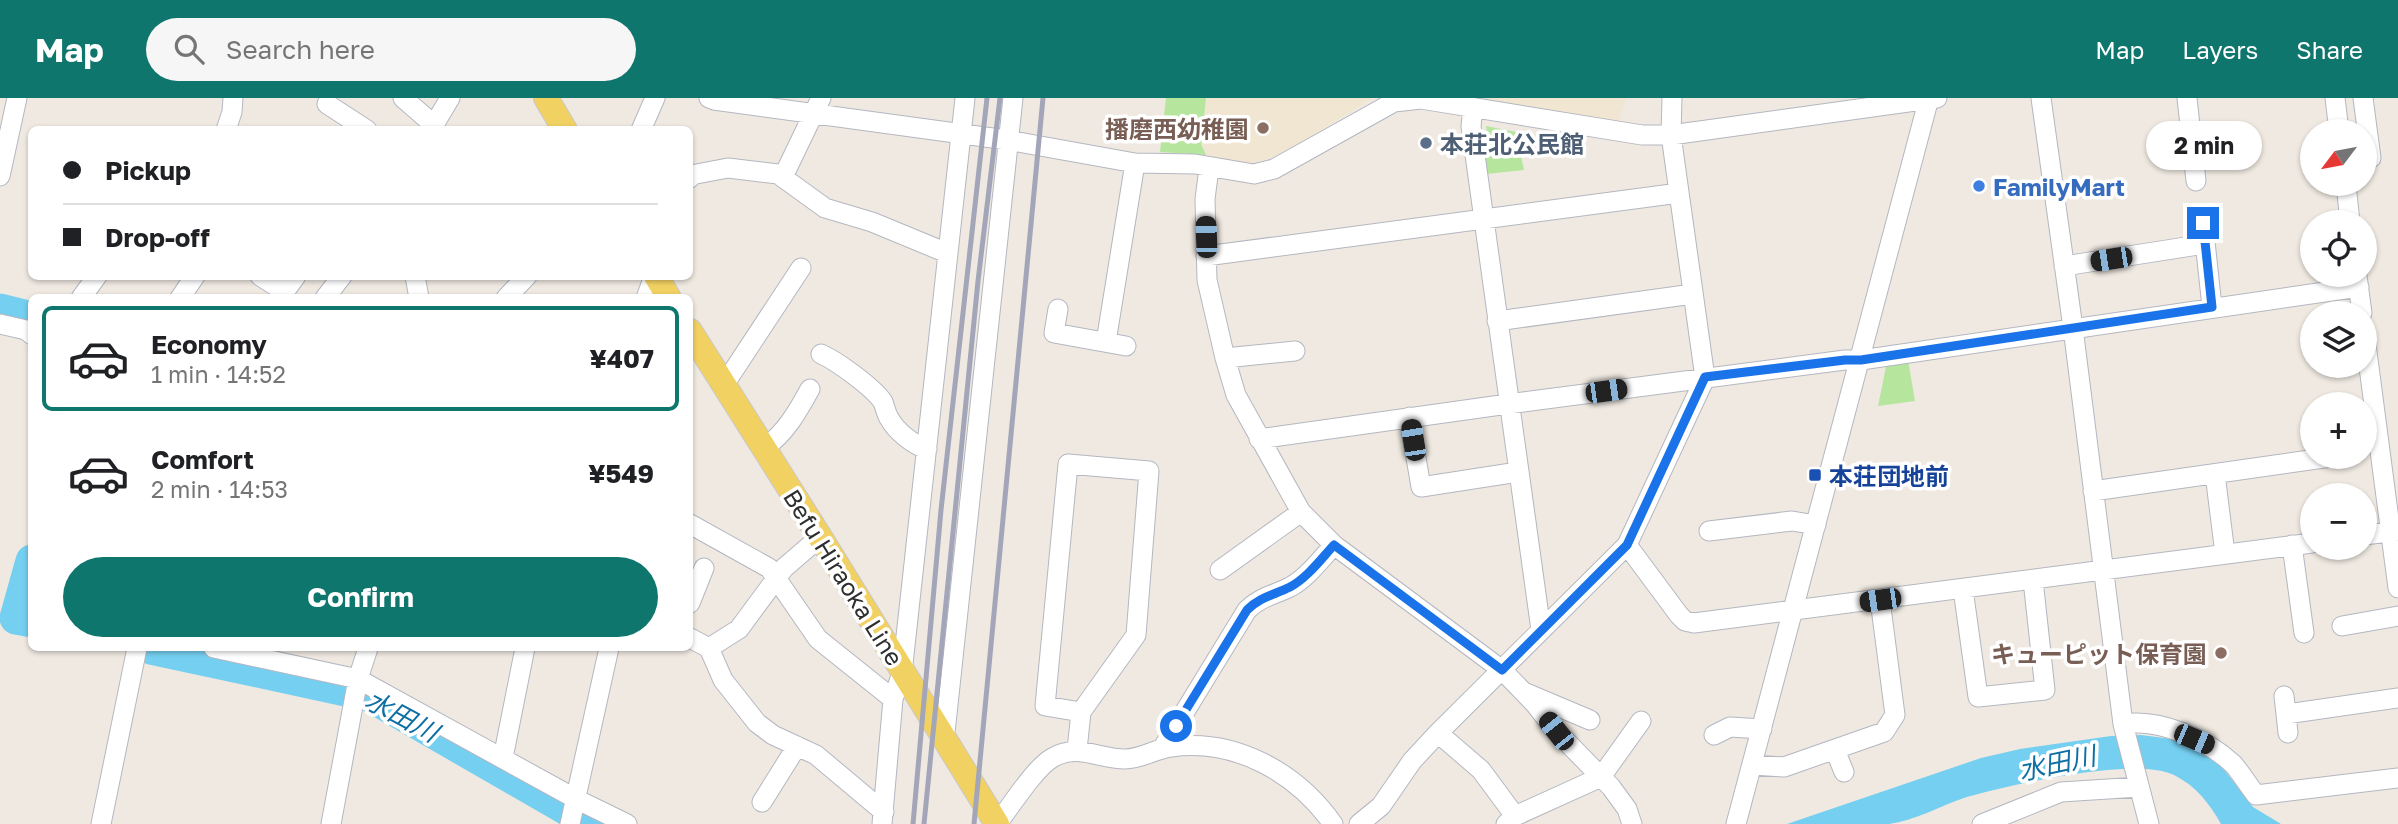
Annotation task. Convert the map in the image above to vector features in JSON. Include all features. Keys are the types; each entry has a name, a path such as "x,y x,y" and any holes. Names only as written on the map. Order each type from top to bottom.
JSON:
{"main road":[{"path":"545,98 562,126"},
{"name":"Befu Hiraoka Line","path":"693,336 997,824"}],"street":[{"path":"0,176 17,98"},
{"path":"228,126 233,112 233,98"},
{"path":"403,98 426,125 450,98"},
{"path":"643,126 655,98"},
{"path":"709,98 817,106 961,134 1135,163 1176,162 1254,174 1274,169 1394,102 1421,99 1642,135 1671,135 1932,98 1737,821 1718,824"},
{"path":"883,818 893,699 902,673 965,98"},
{"path":"944,742 1013,98"},
{"path":"1359,824 1381,806 1412,761 1438,733 1627,545 1705,377 1671,135 1672,98"},
{"path":"2041,98 2123,724 2149,824"},
{"path":"2187,98 2196,181"},
{"path":"2334,98 2337,119"},
{"path":"2363,98 2366,119"},
{"path":"327,104 361,126"},
{"path":"783,177 817,106"},
{"path":"1473,108 1471,126 1483,219 1541,630"},
{"path":"1106,342 1135,163"},
{"path":"693,175 728,168 778,174 825,208 872,222 947,253"},
{"path":"1209,168 1205,199 1207,280 1225,358 1236,395 1301,512 1334,545 1502,670 1556,731 1601,776 1627,809 1632,824"},
{"path":"1206,256 1679,193"},
{"path":"2203,223 2212,307"},
{"path":"2064,266 2206,244"},
{"path":"724,386 800,268"},
{"path":"268,280 287,289"},
{"path":"328,294 339,280"},
{"path":"510,294 523,280"},
{"path":"1259,439 1705,377 1861,360 2212,307 2324,287"},
{"path":"1497,321 1693,293"},
{"path":"1058,309 1054,333 1126,346"},
{"path":"0,324 28,332"},
{"path":"1225,358 1295,351"},
{"path":"835,356 882,401 890,420 916,446 927,449"},
{"path":"764,448 785,428 810,389"},
{"path":"1409,417 1421,487 1518,472"},
{"path":"2093,491 2300,461"},
{"path":"1077,750 1081,712 1136,635 1149,471 1068,464 1045,706 1081,712"},
{"path":"2377,469 2394,531 2398,588"},
{"path":"2215,474 2225,554"},
{"path":"1220,569 1301,512"},
{"path":"1709,531 1792,521 1816,525"},
{"path":"693,526 769,568 818,639 893,699"},
{"path":"709,648 739,629 784,568 820,537"},
{"path":"1627,545 1685,621 1694,623 2300,544"},
{"path":"1162,749 1247,610 1263,597 1301,580 1334,545"},
{"path":"2292,545 2304,633"},
{"path":"693,596 704,568"},
{"path":"1962,589 1978,697 2045,690 2034,580"},
{"path":"1752,765 1784,767 1884,733 1895,715 1880,600"},
{"path":"2342,626 2398,616"},
{"path":"693,640 709,648 723,680 757,723 773,735 831,765 883,818"},
{"path":"228,651 358,679 576,799 627,824"},
{"path":"331,824 358,679 367,651"},
{"path":"503,758 524,651"},
{"path":"571,824 608,651"},
{"path":"101,824 136,652"},
{"path":"1525,693 1590,720"},
{"path":"2286,714 2398,698"},
{"path":"1438,733 1481,770 1511,820 1601,776 1641,721"},
{"path":"2123,724 2154,724 2211,746 2234,765 2256,795 2398,778"},
{"path":"1714,735 1731,726 1762,729"},
{"path":"762,802 797,746"},
{"path":"997,824 1042,766 1063,752 1077,750 1132,759 1172,746 1235,751 1266,764 1317,802 1333,824"},
{"path":"1835,750 1844,772"},
{"path":"1982,824 2061,792 2139,787"}],"shaded area":[{"name":"播磨西幼稚園","path":"1206,98 1373,98 1280,155 1252,163 1231,164 1206,155 1201,145"},
{"path":"1474,98 1626,98 1618,122"}],"green space":[{"path":"1166,98 1206,98 1201,144 1206,155 1160,152"},
{"path":"1486,126 1516,132 1524,170 1486,174 1483,156 1491,154"},
{"path":"1908,360 1915,401 1878,406 1887,362"}],"water":[{"path":"2141,735 2192,745 2222,767 2253,807 2281,824 2221,824 2201,796 2182,779 2156,770 2131,769 2071,774 2010,786 1964,798 1917,817 1889,824 1787,824 1981,758 2020,749 2111,736"}],"waterway":[{"name":"水田川","path":"0,310 28,317"},
{"name":"水田川","path":"28,575 16,618 28,620"},
{"name":"水田川","path":"165,651 369,695 593,824"}],"railway":[{"path":"913,824 941,510 987,98"},
{"path":"924,824 978,281 1000,98"},
{"path":"974,824 1043,98"}],"place":[{"name":"播磨西幼稚園","path":"1263,128"},
{"name":"本荘北公民館","path":"1426,143"},
{"name":"FamilyMart","path":"1979,186"},
{"name":"本荘団地前","path":"1815,475"},
{"name":"キューピット保育園","path":"2221,653"}],"route":[{"path":"1176,726 1253,603 1301,580 1334,545 1502,670 1627,545 1705,377 1861,360 2212,307 2203,223"}]}
